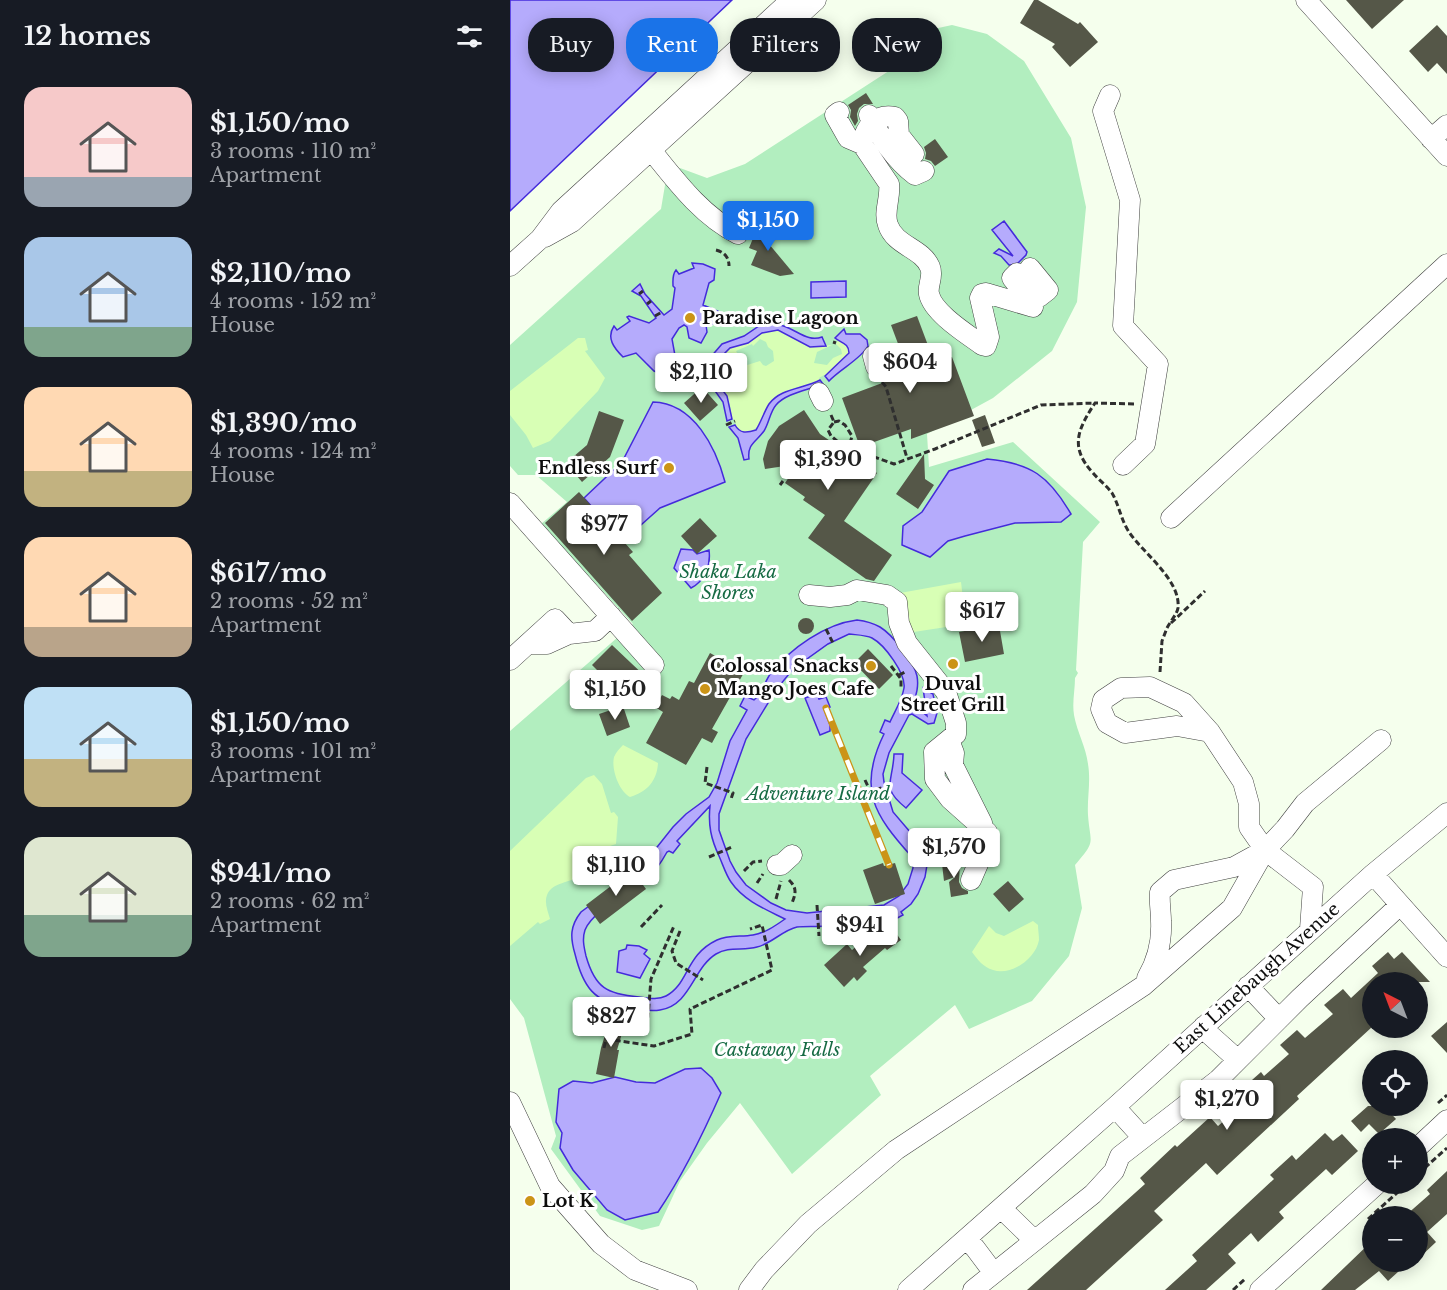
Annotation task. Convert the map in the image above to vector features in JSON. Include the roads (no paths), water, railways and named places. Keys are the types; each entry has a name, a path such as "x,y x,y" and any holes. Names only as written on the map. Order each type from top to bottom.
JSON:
{"street":[{"path":"510,266 540,239 561,211 791,0"},
{"path":"540,239 572,222 816,0"},
{"path":"1306,0 1447,156"},
{"path":"1110,95 1103,111 1130,200 1123,326 1158,364 1145,444 1123,465"},
{"path":"839,112 835,115 848,138 862,144 889,184 886,216 890,231 927,262 932,273 930,296 947,319 982,345 986,345 989,338 980,298 982,294 986,293 1032,308 1032,303 1012,278 1017,273 1040,297 1048,290 1030,268"},
{"path":"862,144 871,118 895,117 898,121 899,135 919,163"},
{"path":"1431,139 1447,125"},
{"path":"651,150 691,197 721,223 738,234"},
{"path":"1171,518 1447,264"},
{"path":"510,504 654,665"},
{"path":"809,595 831,597 847,595 857,590 887,595 897,602 899,623 907,643 946,692 957,730 956,734 934,752 935,779 950,799 987,832 981,856 971,880"},
{"path":"528,644 547,644 569,634 595,631 611,616"},
{"path":"510,660 555,620 569,634"},
{"path":"1210,732 1177,726 1125,733 1107,723 1101,709 1103,700 1121,688 1150,687 1184,703 1210,732 1243,782 1249,804 1249,827 1265,850 1313,887 1310,929"},
{"path":"749,1290 764,1270 808,1224 896,1150 1143,986 1232,908 1265,850 1285,829 1305,802 1381,740"},
{"name":"East Linebaugh Avenue","path":"908,1290 1115,1107 1310,929 1447,813"},
{"path":"1143,986 1153,968 1159,950 1160,892 1174,880 1234,867 1265,850"},
{"path":"1373,874 1447,957"},
{"path":"973,1290 1093,1194 1114,1171 1120,1156 1218,1080 1400,905"},
{"path":"1248,986 1279,1019"},
{"path":"1204,1026 1209,1034 1238,1060"},
{"path":"510,1102 550,1186 601,1244 635,1270 687,1290"},
{"path":"1115,1107 1143,1138"},
{"path":"1428,1138 1447,1120"},
{"path":"1260,1290 1366,1194"},
{"path":"1001,1208 1034,1240"},
{"path":"966,1239 993,1272"}],"railway":[{"path":"826,708 889,865"}],"place":[{"name":"Paradise Lagoon","path":"690,318"},
{"name":"Endless Surf","path":"669,468"},
{"name":"Duval Street Grill","path":"953,664"},
{"name":"Colossal Snacks","path":"871,666"},
{"name":"Mango Joes Cafe","path":"705,689"},
{"name":"Lot K","path":"530,1201"}],"park label":[{"name":"Shaka Laka Shores","path":"728,582"},
{"name":"Adventure Island","path":"818,794"},
{"name":"Castaway Falls","path":"777,1050"}]}
